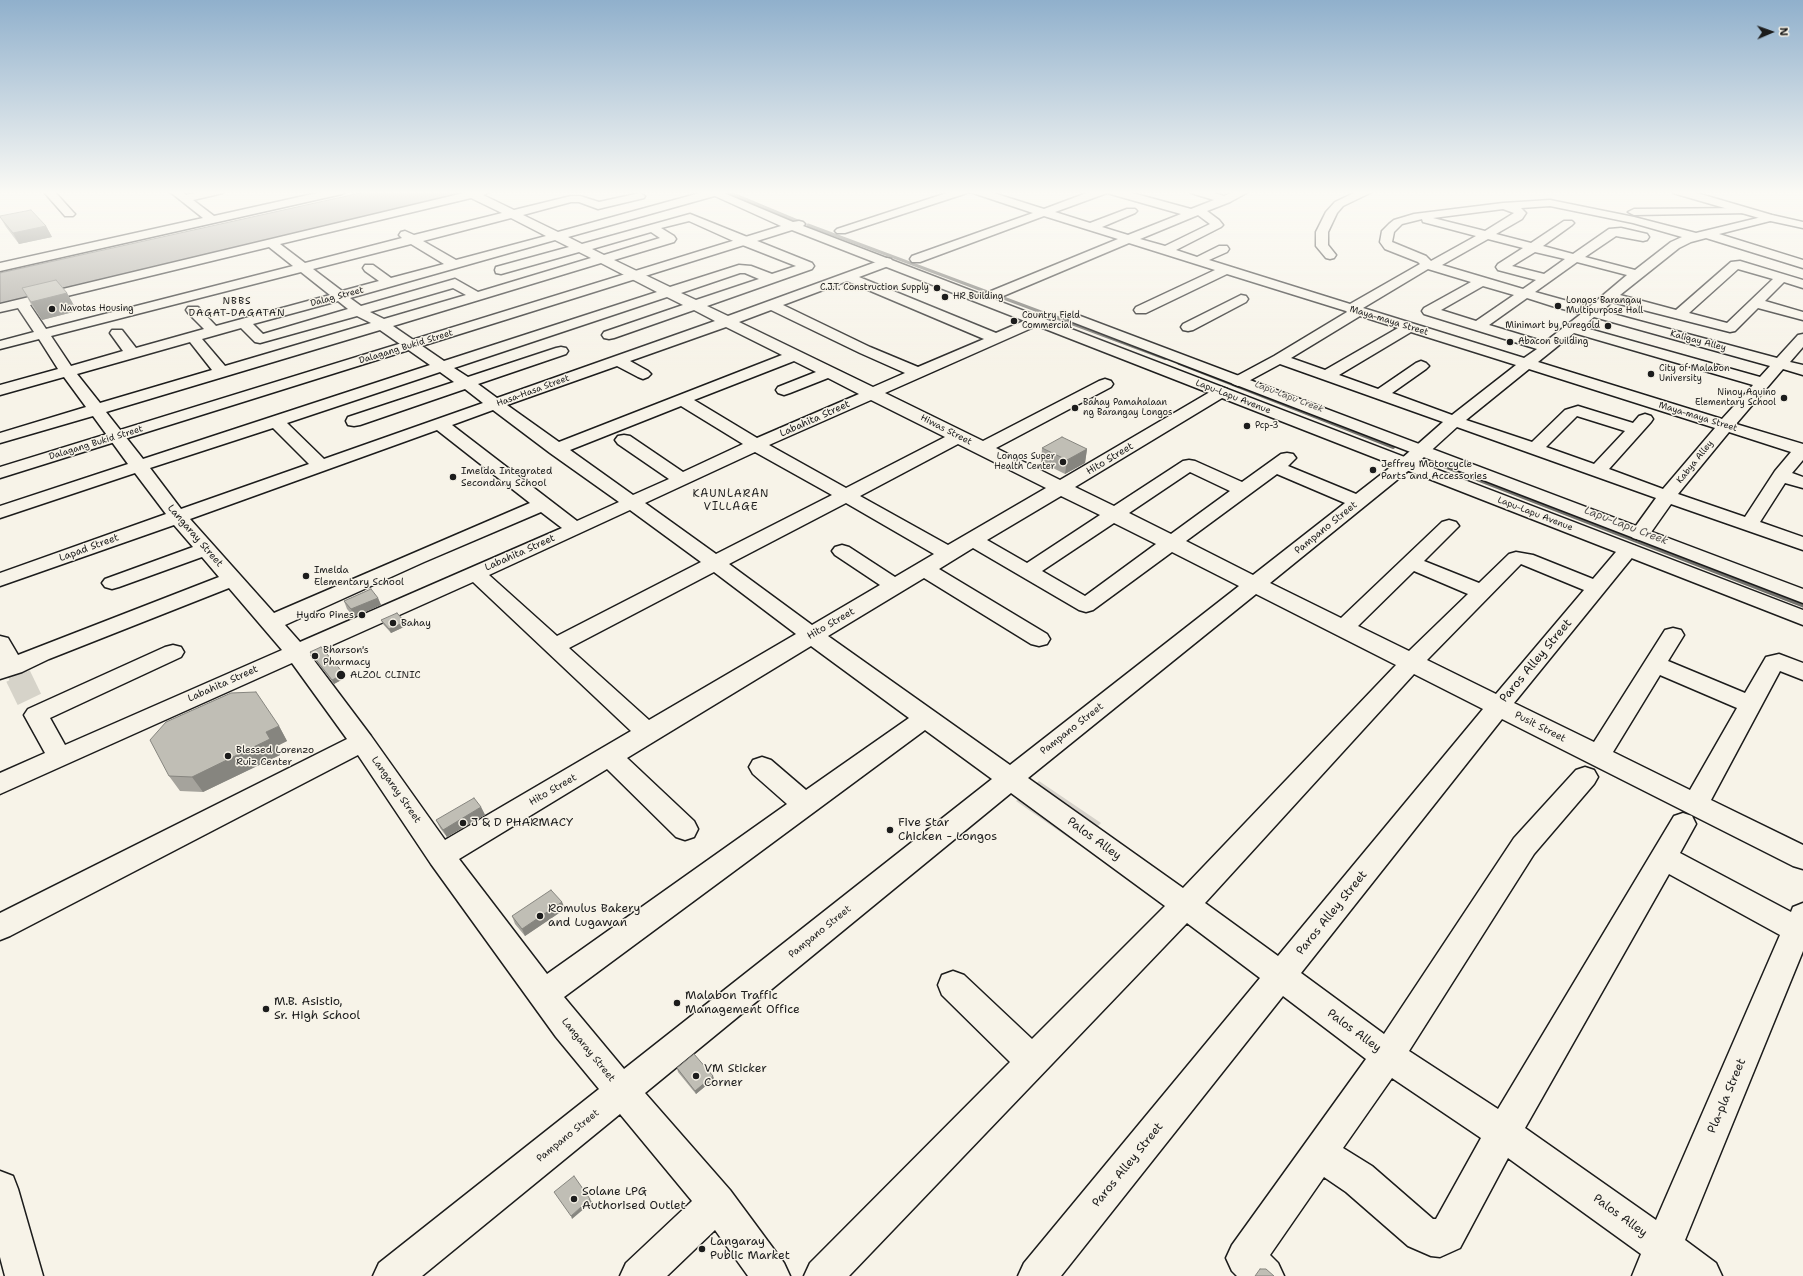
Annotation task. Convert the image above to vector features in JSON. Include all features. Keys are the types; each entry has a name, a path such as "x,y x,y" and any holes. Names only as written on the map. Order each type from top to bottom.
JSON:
{"main road":[{"path":"0,267 74,251"},
{"path":"0,308 125,284 187,269 247,251"},
{"name":"Palos Alley","path":"280,251 339,297 359,311 382,324 410,346 443,366 630,503 714,562 811,635 1185,905 1388,1056 1503,1133 1657,1262 1703,1276"},
{"path":"340,251 347,256"},
{"path":"0,345 365,251"},
{"path":"431,251 455,265"},
{"name":"Dalag Street","path":"0,389 506,251"},
{"path":"501,270 571,251"},
{"path":"585,251 636,275"},
{"path":"0,438 631,251"},
{"name":"Dalagang Bukid Street","path":"0,473 714,251"},
{"path":"609,335 697,306 808,266 768,251"},
{"name":"Lapu-Lapu Avenue","path":"857,251 887,262 993,295 1174,356 1230,386"},
{"name":"Lapu-Lapu Avenue","path":"893,251 916,259 993,295 1038,320 1155,366 1230,386 1634,542 1803,618"},
{"path":"916,259 940,251"},
{"path":"993,295 1101,251"},
{"name":"Maya-maya Street","path":"1165,251 1803,450"},
{"path":"1198,261 1220,251"},
{"path":"1326,251 1330,255"},
{"name":"Kaligay Alley","path":"1401,251 1422,259 1428,265 1803,370"},
{"name":"Hito Street","path":"441,856 649,734 811,635 1061,488 1230,386 1279,359 1428,265 1434,264 1458,251"},
{"path":"1528,251 1502,267 1547,279"},
{"path":"1548,251 1637,274"},
{"path":"1478,326 1587,251"},
{"name":"Pampano Street","path":"406,1272 622,1092 1011,778 1256,585 1414,457 1453,422 1668,251"},
{"path":"1756,251 1803,264"},
{"path":"476,259 524,282"},
{"name":"Hasa-Hasa Street","path":"177,516 639,353 887,262"},
{"path":"1679,315 1735,265 1740,265 1803,284"},
{"path":"369,268 389,283"},
{"path":"0,512 739,269 747,269 772,279"},
{"path":"436,270 476,296"},
{"path":"1141,310 1225,270"},
{"name":"Hiwas Street","path":"636,275 1256,585"},
{"path":"848,277 997,338"},
{"path":"1610,297 1730,328 1781,278"},
{"path":"1482,281 1429,311 1547,347"},
{"path":"244,323 260,339 455,283"},
{"path":"1188,327 1241,299"},
{"name":"Langaray Street","path":"22,303 67,371 177,516 296,652 362,742 441,856 567,1026 717,1204 771,1276"},
{"path":"1755,303 1803,316"},
{"path":"772,305 865,350 918,373"},
{"path":"193,310 213,331"},
{"path":"582,320 639,353"},
{"name":"Labahita Street","path":"0,784 575,529 756,445 1038,320"},
{"path":"1326,376 1409,327"},
{"path":"1572,328 1762,383"},
{"path":"117,333 132,353"},
{"path":"193,337 222,372"},
{"name":"Kabya Alley","path":"1634,542 1667,496 1725,426 1762,383 1800,345"},
{"path":"354,421 567,354 594,369"},
{"path":"556,449 795,355"},
{"path":"1155,366 1174,356"},
{"path":"1279,359 1453,422 1803,544"},
{"path":"618,360 643,374"},
{"path":"1379,395 1421,366"},
{"path":"784,390 830,372"},
{"path":"982,448 1105,384"},
{"path":"683,400 756,445 949,554"},
{"path":"331,404 354,421 380,445"},
{"path":"1598,472 1657,404"},
{"path":"1534,450 1571,413 1578,411 1636,429"},
{"path":"276,422 321,466"},
{"path":"440,424 542,505 575,529"},
{"path":"555,646 843,495 959,437"},
{"path":"624,440 681,479"},
{"path":"1749,525 1781,475 1803,450"},
{"path":"973,540 1086,605 1282,463 1359,502"},
{"path":"1027,572 1189,465 1244,490"},
{"path":"1781,475 1803,483"},
{"path":"271,623 417,558 542,505"},
{"name":"Lapad Street","path":"0,580 177,516"},
{"path":"1343,628 1449,526"},
{"name":"Lapu-Lapu Avenue","path":"1634,542 1803,596"},
{"name":"Paros Alley Street","path":"1037,1276 1281,977 1499,706 1634,542"},
{"path":"112,583 206,549"},
{"path":"842,551 895,586"},
{"path":"823,1276 1227,862 1411,663 1516,558 1519,557 1526,559 1597,588"},
{"path":"1412,562 1482,592"},
{"path":"924,569 1039,638"},
{"path":"475,573 649,734"},
{"path":"0,643 9,668 233,579"},
{"name":"Pusit Street","path":"1256,585 1499,706 1591,766 1689,814 1803,858"},
{"path":"1265,1276 1245,1258 1388,1056 1524,846 1591,766 1673,635"},
{"path":"60,757 35,713 173,652"},
{"path":"1319,1153 1359,1179 1421,1233 1431,1237 1440,1238 1447,1234 1503,1133 1689,814 1774,662 1779,662 1803,672"},
{"path":"1655,664 1750,704"},
{"path":"544,994 925,718"},
{"path":"0,927 362,742"},
{"path":"610,757 685,830"},
{"path":"762,768 806,805"},
{"path":"1663,857 1801,927"},
{"name":"Pla-pla Street","path":"1657,1262 1801,927"},
{"path":"953,985 1032,1061"},
{"path":"0,1189 24,1276"},
{"path":"639,1276 717,1204"}],"shaded area":[{"path":"101,251 222,251 0,304 0,273"},
{"path":"1039,781 1101,823 1079,845 1016,801"}],"building":[{"path":"56,280 67,293 31,302 22,288"},
{"path":"1062,437 1087,449 1067,460 1042,448"},
{"path":"371,589 378,598 351,609 344,601"},
{"name":"Bahay","path":"397,613 405,622 389,629 381,620"},
{"path":"321,647 344,674 332,680 310,652"},
{"path":"256,692 279,726 266,732 270,739 192,777 169,776 150,740 166,722 231,693"},
{"path":"474,798 481,807 443,830 436,820"},
{"path":"551,890 562,902 522,929 512,916"},
{"name":"VM Sticker Corner","path":"694,1054 713,1076 695,1091 677,1068"},
{"name":"Solane LPG Authorised Outlet","path":"574,1176 590,1199 571,1216 554,1192"},
{"path":"1260,1269 1266,1269 1274,1276 1255,1276"}],"waterway":[{"path":"876,251 1049,315"},
{"name":"Lapu-Lapu Creek","path":"1047,314 1165,358"},
{"name":"Lapu-Lapu Creek","path":"1179,363 1393,447"},
{"name":"Lapu-Lapu Creek","path":"1441,465 1462,473"},
{"name":"Lapu-Lapu Creek","path":"1460,472 1803,605"}],"tunnel":[{"path":"14,667 19,677"},
{"path":"18,676 35,711"}],"place":[{"name":"C.J.T. Construction Supply","path":"937,288"},
{"name":"HR Building","path":"945,297"},
{"name":"Longos Barangay Multipurpose Hall","path":"1558,306"},
{"name":"Navotas Housing","path":"52,309"},
{"name":"Country Field Commercial","path":"1014,321"},
{"name":"Minimart by Puregold","path":"1608,326"},
{"name":"Abacon Building","path":"1510,342"},
{"name":"City of Malabon University","path":"1651,374"},
{"name":"Ninoy Aquino Elementary School","path":"1784,398"},
{"name":"Bahay Pamahalaan ng Barangay Longos","path":"1075,408"},
{"name":"Pcp-3","path":"1247,426"},
{"name":"Longos Super Health Center","path":"1063,462"},
{"name":"Jeffrey Motorcycle Parts and Accessories","path":"1373,470"},
{"name":"Imelda Integrated Secondary School","path":"453,477"},
{"name":"Imelda Elementary School","path":"306,576"},
{"name":"Hydro Pines","path":"362,615"},
{"name":"Bahay","path":"393,623"},
{"name":"Bharson's Pharmacy","path":"315,656"},
{"name":"ALZOL CLINIC","path":"341,675"},
{"name":"Blessed Lorenzo Ruiz Center","path":"228,756"},
{"name":"J & D PHARMACY","path":"463,823"},
{"name":"Five Star Chicken - Longos","path":"890,830"},
{"name":"Romulus Bakery and Lugawan","path":"540,916"},
{"name":"Malabon Traffic Management Office","path":"677,1003"},
{"name":"M.B. Asistio, Sr. High School","path":"266,1009"},
{"name":"VM Sticker Corner","path":"696,1076"},
{"name":"Solane LPG Authorised Outlet","path":"574,1199"},
{"name":"Langaray Public Market","path":"702,1249"}],"district":[{"name":"NBBS DAGAT-DAGATAN","path":"237,306"},
{"name":"KAUNLARAN VILLAGE","path":"731,500"}]}
